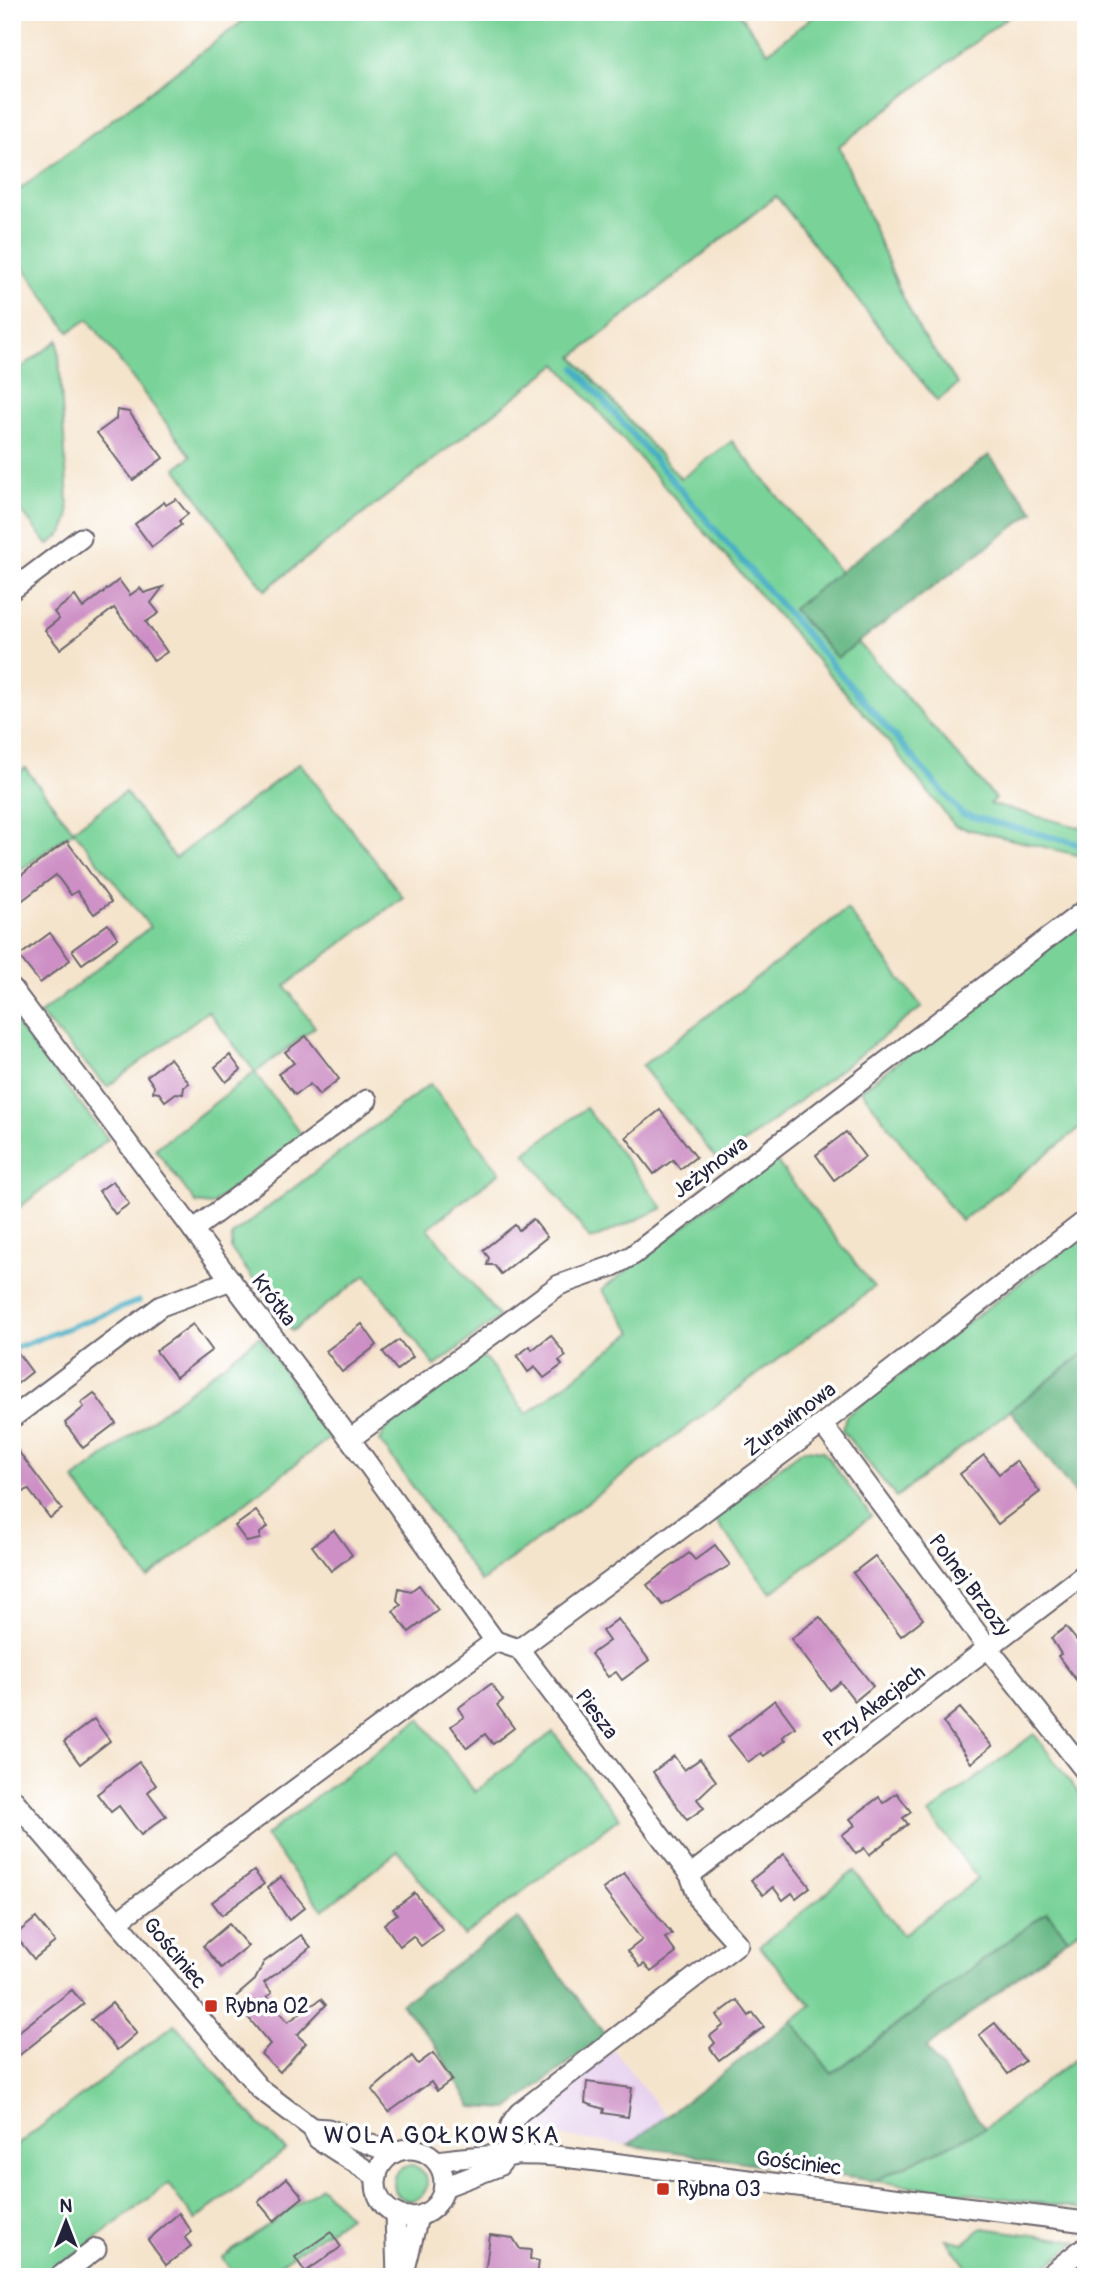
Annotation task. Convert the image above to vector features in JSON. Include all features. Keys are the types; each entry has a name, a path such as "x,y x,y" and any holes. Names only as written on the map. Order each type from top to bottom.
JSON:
{"street":[{"path":"12,590 81,538"},
{"name":"Jeżynowa","path":"350,1439 559,1285 613,1266 633,1255 1086,909"},
{"name":"Krótka","path":"12,989 350,1439 495,1641"},
{"path":"193,1230 367,1100"},
{"name":"Żurawinowa","path":"519,1649 821,1424 1086,1220"},
{"path":"12,1418 161,1306 231,1280"},
{"name":"Polnej Brzozy","path":"821,1424 988,1648 1086,1772"},
{"name":"Przy Akacjach","path":"690,1875 1086,1573"},
{"path":"118,1922 495,1641 519,1649"},
{"name":"Piesza","path":"509,2157 508,2132 511,2122 520,2112 738,1944 700,1902 690,1875 519,1649"},
{"name":"Gościniec","path":"12,1798 260,2089 312,2128 318,2139 377,2177"},
{"name":"Gościniec","path":"312,2128 328,2129 393,2153 421,2150 437,2161 488,2153 509,2157 556,2156 1086,2221"},
{"path":"393,2153 379,2168 377,2177 379,2198 394,2213 418,2217 435,2207 444,2187 444,2177 437,2161"},
{"path":"444,2187 499,2166 509,2157"},
{"path":"394,2213 397,2277"},
{"path":"403,2277 418,2217"},
{"path":"1047,2277 1086,2246"},
{"path":"59,2277 96,2249"}],"shaded area":[{"path":"614,2050 666,2117 628,2145 534,2133 526,2120"}],"green space":[{"path":"255,12 738,12 768,52 819,12 1014,12 839,146 900,291 921,333 958,384 937,401 776,196 573,357 681,479 732,441 840,572 793,610 837,658 857,641 996,799 990,804 1086,829 1086,857 955,826 881,733 557,364 265,590 176,468 191,456 88,319 69,332 12,250 12,195"},
{"path":"58,340 69,518 63,533 48,545 12,499 12,375"},
{"path":"989,455 1034,512 837,658 793,609"},
{"path":"300,763 403,897 285,986 315,1027 255,1073 302,1135 211,1205 196,1203 155,1149 255,1072 208,1011 107,1087 40,1014 150,927 74,831 12,876 12,778 25,768 73,830 125,792 175,858"},
{"path":"847,909 922,1007 719,1162 642,1066"},
{"path":"1086,917 1086,1123 961,1221 861,1090"},
{"path":"12,1019 108,1139 16,1210 12,1206"},
{"path":"430,1084 500,1172 428,1228 499,1317 435,1366 366,1275 292,1331 231,1249 232,1235"},
{"path":"586,1108 663,1208 591,1240 525,1153"},
{"path":"773,1157 874,1287 481,1582 380,1441 384,1431 477,1356 486,1359 527,1414 633,1332 602,1290"},
{"path":"1086,1232 1086,1352 896,1497 842,1430 846,1416"},
{"path":"260,1336 329,1438 148,1578 74,1480"},
{"path":"1086,1352 1086,1507 1010,1410"},
{"path":"804,1449 823,1451 871,1516 771,1593 713,1517"},
{"path":"420,1719 475,1792 553,1732 619,1818 464,1936 398,1851 323,1910 265,1836"},
{"path":"1034,1734 1086,1803 1086,1924 1068,1938 1047,1912 831,2074 792,2021 812,2005 759,1946 854,1871 903,1935 978,1879 929,1814"},
{"path":"1047,1912 1068,1938 926,2048 985,2128 874,2181 628,2145 792,2021 832,2074"},
{"path":"518,1918 605,2035 508,2109 472,2107 432,2040 401,2004"},
{"path":"175,2024 255,2120 286,2150 195,2220 168,2184 45,2277 12,2277 12,2149"},
{"path":"1086,2050 1086,2209 874,2181 985,2128"},
{"path":"410,2166 422,2171 427,2183 422,2195 410,2200 398,2195 393,2183 398,2171"},
{"path":"321,2187 349,2216 261,2277 236,2277 222,2258"},
{"path":"982,2228 1077,2241 1033,2277 974,2277 946,2239 964,2243"}],"building":[{"path":"117,410 129,412 163,458 133,480 97,433 116,419"},
{"path":"176,499 188,514 179,521 181,525 152,547 135,524 164,502 166,505"},
{"path":"119,580 130,595 140,588 144,593 163,587 151,603 159,613 146,622 167,652 154,661 114,608 60,649 45,630 59,619 54,612 75,596 83,608"},
{"path":"67,841 111,902 94,914 77,891 71,895 56,875 12,908 12,882"},
{"path":"108,924 118,938 82,964 72,950"},
{"path":"50,933 70,960 40,983 19,956"},
{"path":"306,1036 339,1079 319,1095 310,1084 295,1095 278,1074 294,1063 285,1052"},
{"path":"230,1055 241,1070 226,1082 215,1067"},
{"path":"170,1058 189,1083 184,1087 183,1094 176,1093 165,1101 159,1093 153,1092 154,1086 147,1076"},
{"path":"660,1110 696,1157 680,1169 673,1160 654,1174 626,1137"},
{"path":"846,1132 865,1157 834,1180 816,1155"},
{"path":"113,1181 129,1204 115,1214 99,1191"},
{"path":"533,1219 547,1237 501,1274 494,1265 487,1265 489,1258 483,1250 515,1225 519,1230"},
{"path":"193,1324 212,1350 176,1377 156,1351"},
{"path":"362,1324 377,1345 342,1372 326,1351"},
{"path":"551,1335 566,1356 559,1361 562,1365 544,1378 535,1367 528,1372 517,1356 530,1346 532,1350"},
{"path":"399,1340 413,1357 397,1370 383,1352"},
{"path":"12,1345 32,1372 12,1388"},
{"path":"94,1393 116,1423 83,1448 65,1423 84,1407 81,1403"},
{"path":"12,1443 62,1509 50,1518 28,1489 12,1501"},
{"path":"984,1455 999,1474 1016,1461 1040,1492 998,1524 960,1474"},
{"path":"256,1511 268,1527 260,1533 260,1539 247,1542 235,1526"},
{"path":"334,1530 352,1555 331,1571 312,1546"},
{"path":"715,1545 730,1565 663,1605 647,1585 689,1553 695,1560"},
{"path":"875,1556 923,1619 901,1636 853,1573"},
{"path":"419,1585 438,1610 409,1632 393,1611 401,1605 397,1600 399,1588 411,1591"},
{"path":"820,1617 873,1686 855,1701 840,1682 830,1690 791,1639"},
{"path":"618,1619 649,1660 622,1680 616,1672 608,1677 591,1654 609,1641 602,1631"},
{"path":"1066,1627 1086,1652 1086,1674 1077,1681 1058,1656 1061,1654 1051,1638"},
{"path":"491,1684 503,1700 497,1705 514,1728 493,1744 485,1734 467,1748 451,1726 464,1717 458,1708"},
{"path":"775,1700 795,1727 782,1737 785,1740 764,1756 761,1753 748,1762 728,1737"},
{"path":"960,1708 992,1746 971,1763 943,1722"},
{"path":"94,1719 110,1741 80,1764 64,1742"},
{"path":"674,1756 684,1770 700,1759 716,1781 697,1799 704,1808 687,1820 653,1772"},
{"path":"139,1762 156,1785 148,1792 166,1816 141,1835 119,1806 111,1812 97,1794"},
{"path":"897,1793 911,1812 903,1818 908,1824 869,1855 864,1848 856,1854 842,1835 855,1825 850,1819 879,1797 883,1803"},
{"path":"784,1854 810,1887 796,1898 792,1893 783,1900 773,1887 763,1895 751,1880"},
{"path":"254,1871 264,1884 222,1915 212,1902"},
{"path":"624,1873 672,1934 665,1938 676,1953 651,1972 644,1964 640,1967 628,1951 642,1940 603,1889"},
{"path":"281,1877 305,1907 289,1920 267,1888"},
{"path":"415,1893 443,1930 421,1946 413,1936 400,1946 384,1924 397,1914 393,1909"},
{"path":"36,1918 55,1942 34,1959 15,1935"},
{"path":"229,1924 248,1946 221,1968 203,1946"},
{"path":"301,1935 311,1947 264,1983 272,1993 267,1997 288,2022 321,1999 326,2005 297,2035 306,2043 280,2072 261,2054 270,2044 233,1999 255,1980 264,1962"},
{"path":"72,1990 84,2004 12,2061 12,2037"},
{"path":"737,2000 749,2016 753,2013 764,2027 719,2060 710,2048 715,2043 710,2036 724,2025 717,2015"},
{"path":"112,2003 137,2033 117,2050 91,2020"},
{"path":"995,2023 1025,2061 1008,2074 979,2035"},
{"path":"433,2053 452,2080 437,2091 431,2082 389,2112 372,2090 412,2056 418,2064"},
{"path":"587,2082 632,2088 628,2117 603,2113 604,2109 585,2103"},
{"path":"287,2178 303,2197 274,2221 258,2202"},
{"path":"179,2213 192,2232 185,2238 191,2246 166,2265 148,2240"},
{"path":"331,2232 341,2247 305,2272 295,2257"},
{"path":"490,2235 513,2238 520,2249 531,2250 530,2259 539,2261 537,2277 485,2274"}],"waterway":[{"path":"575,368 962,814 1086,846"},
{"path":"12,1349 139,1301"}],"place":[{"name":"Rybna 02","path":"211,2006"},
{"name":"Rybna 03","path":"663,2189"}],"district":[{"name":"WOLA GOŁKOWSKA","path":"442,2135"}]}
